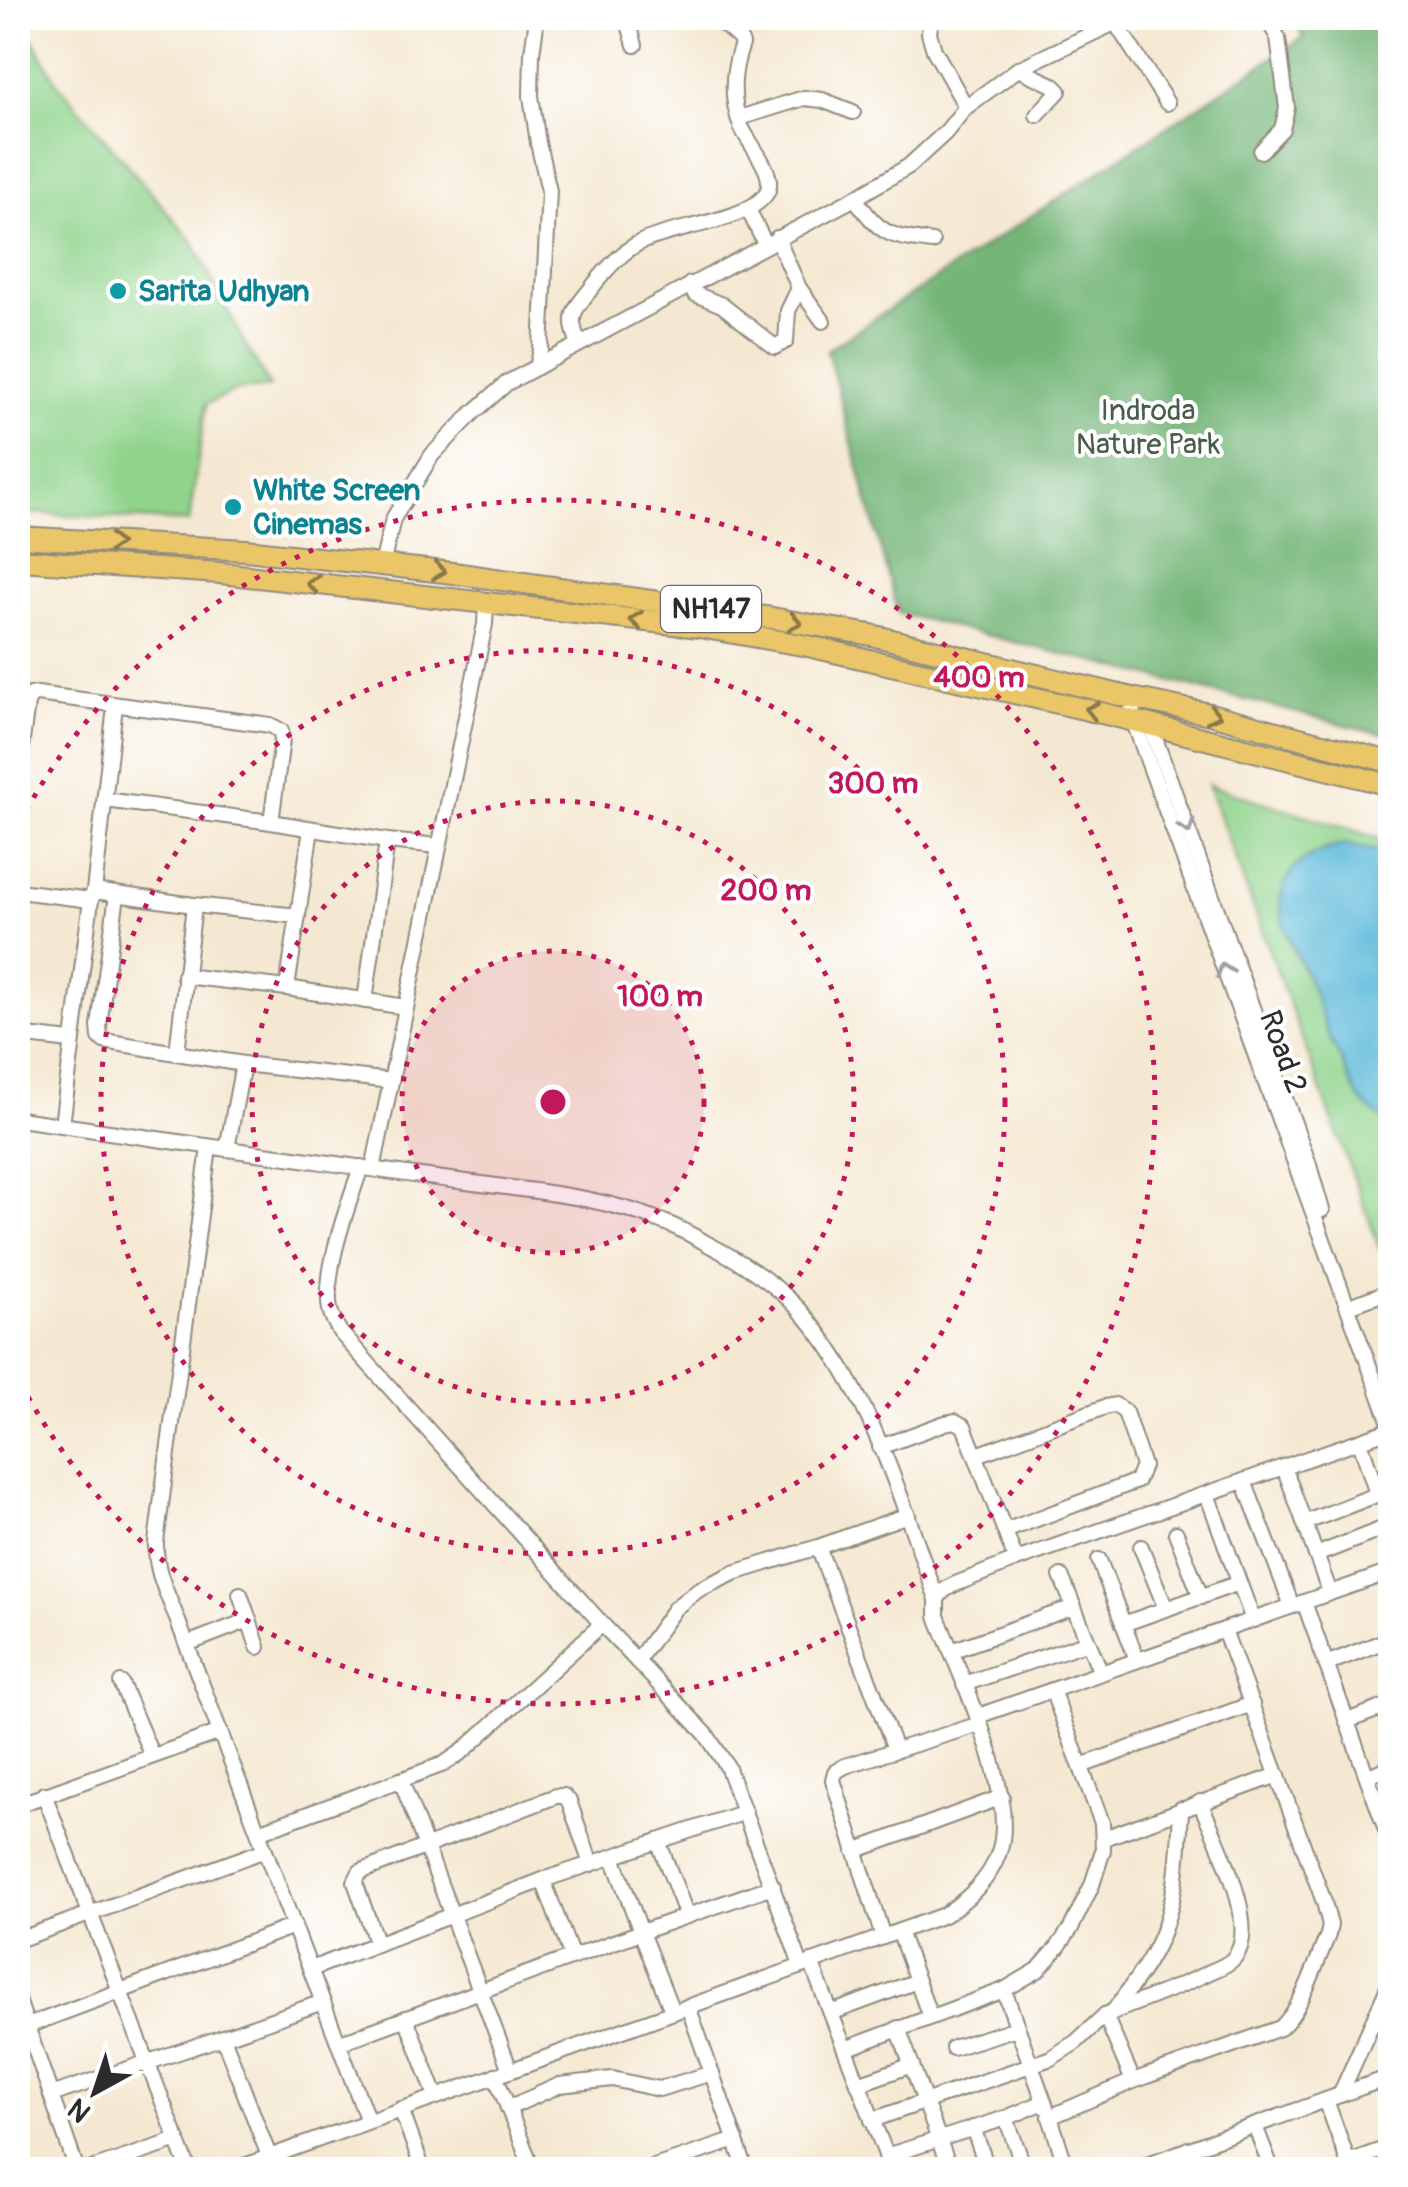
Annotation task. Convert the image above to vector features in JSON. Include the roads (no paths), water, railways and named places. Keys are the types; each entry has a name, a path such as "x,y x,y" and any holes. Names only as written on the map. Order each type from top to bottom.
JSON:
{"highway":[{"name":"NH147","path":"18,538 246,550 372,564 870,634 1390,784"},
{"name":"NH147","path":"18,560 221,573 700,627 1140,711 1210,714 1390,762"},
{"path":"360,589 372,564"}],"street":[{"path":"537,18 531,96 549,192 542,350 537,367"},
{"path":"627,18 635,44"},
{"path":"579,344 572,326 576,307 636,244 748,209 766,195 771,184 739,118 732,82 742,44 716,18"},
{"path":"847,18 861,18"},
{"path":"930,18 928,34 934,50 966,107"},
{"path":"1261,151 1282,129 1287,108 1278,38 1267,18"},
{"path":"372,564 392,519 432,455 506,383 909,166 966,107 1018,69 1111,21 1167,103"},
{"path":"1018,69 1059,91 1037,116"},
{"path":"739,118 804,98 822,100 853,112"},
{"path":"855,198 884,232 896,238 932,242"},
{"path":"748,209 823,321"},
{"path":"690,284 695,294 722,305 776,347 786,341 788,310 800,288"},
{"path":"486,602 485,624 390,1081 367,1168 341,1230 330,1282 331,1312 340,1332 706,1734 727,1766 889,2163 938,2138 1047,2110 1271,2033 1287,2022 1295,2010 1330,1925 1224,1630"},
{"path":"18,770 26,703 31,695 37,694 276,728 282,740 270,822"},
{"path":"62,1125 115,706"},
{"name":"Road 2","path":"1140,711 1308,1162 1390,1427"},
{"path":"104,800 439,846"},
{"path":"286,988 311,829"},
{"path":"365,1001 387,841"},
{"path":"18,891 117,895 298,916"},
{"path":"117,895 100,1038 243,1064 390,1081"},
{"path":"177,1052 194,906"},
{"path":"184,976 405,1007"},
{"path":"18,1034 72,1041"},
{"path":"226,1150 243,1064"},
{"path":"18,1119 571,1196 668,1224 745,1264 798,1308 822,1338 859,1401 908,1515 937,1599 938,1616 979,1720 1002,1797 1004,1828 1000,1852 979,1888 944,1914 232,2170"},
{"path":"209,1148 156,1561 368,2121"},
{"path":"1354,1305 1390,1291"},
{"name":"Road 2","path":"1354,1305 1390,1397"},
{"path":"977,1456 1104,1407 1115,1405 1124,1412 1142,1466 1137,1482 1005,1531"},
{"path":"880,1447 956,1421 964,1426 1016,1560"},
{"path":"937,1599 953,1585 1016,1560 1360,1441 1390,1427"},
{"path":"1304,1523 1376,1495 1360,1441"},
{"path":"1284,1467 1330,1593"},
{"path":"1244,1481 1326,1664 1389,1833"},
{"path":"1207,1494 1253,1620"},
{"path":"637,1661 675,1608 698,1590 734,1573 908,1515"},
{"path":"1316,1555 1390,1526"},
{"path":"1176,1533 1201,1596"},
{"path":"818,1547 895,1749"},
{"path":"1141,1547 1166,1609"},
{"path":"1099,1560 1137,1660"},
{"path":"883,1936 834,1776 839,1768 1390,1572"},
{"path":"1060,1576 1101,1673"},
{"path":"1123,1624 1240,1583"},
{"path":"240,1594 258,1647"},
{"path":"952,1651 1074,1608"},
{"path":"187,1644 249,1620"},
{"path":"258,1832 444,1764 602,1624"},
{"path":"1326,1664 1390,1639"},
{"path":"964,1684 1088,1642"},
{"path":"121,1684 152,1756"},
{"path":"845,2049 1004,1990 1038,1970 1071,1928 1092,1885 1104,1838 1102,1823 1052,1690"},
{"path":"1080,1766 1252,1704"},
{"path":"1347,1721 1390,1704"},
{"path":"18,1805 220,1732"},
{"path":"1367,1776 1390,1768"},
{"path":"1104,1838 1278,1775"},
{"path":"401,1780 510,2070"},
{"path":"44,1794 190,2170"},
{"path":"376,1944 354,1882 360,1872 556,1796 569,1801 591,1864"},
{"path":"855,1851 1002,1797"},
{"path":"1109,2014 1189,1983 1232,1961 1244,1940 1240,1904 1200,1802"},
{"path":"872,2120 1051,2058 1109,2014 1146,1965 1165,1928 1175,1888 1181,1809"},
{"path":"311,1969 543,1880 746,1812"},
{"path":"658,1841 687,1916"},
{"path":"18,1940 265,1850"},
{"path":"613,1856 672,2011"},
{"path":"543,1880 572,1957"},
{"path":"339,2042 773,1886"},
{"path":"26,2026 294,1926"},
{"path":"899,1931 930,2016"},
{"path":"831,2014 918,1981"},
{"path":"1390,1983 1333,2098 1349,2166 1390,2147"},
{"path":"1004,1990 1066,2170"},
{"path":"18,2000 78,2170"},
{"path":"51,2096 323,2002"},
{"path":"688,2006 746,2170"},
{"path":"1109,2014 1134,2081"},
{"path":"406,2018 436,2096"},
{"path":"898,2028 950,2170"},
{"path":"953,2048 1018,2028"},
{"path":"224,2037 269,2156"},
{"path":"858,2084 912,2065"},
{"path":"508,2108 560,2085 612,2079 659,2089 712,2073"},
{"path":"495,2075 533,2170"},
{"path":"1132,2170 1390,2077"},
{"path":"401,2109 423,2170"},
{"path":"1006,2118 1025,2170"},
{"path":"1255,2126 1272,2170"},
{"path":"973,2128 988,2170"},
{"path":"89,2170 178,2140"},
{"path":"654,2168 736,2140"},
{"path":"1188,2149 1195,2170"}],"water":[{"path":"1346,844 1376,851 1390,861 1390,1121 1366,1106 1352,1087 1282,915 1282,892 1291,872 1315,854"}],"place":[{"name":"Sarita Udhyan","path":"118,291"},
{"name":"White Screen Cinemas","path":"233,507"}],"park label":[{"name":"Indroda Nature Park","path":"1148,427"}]}
